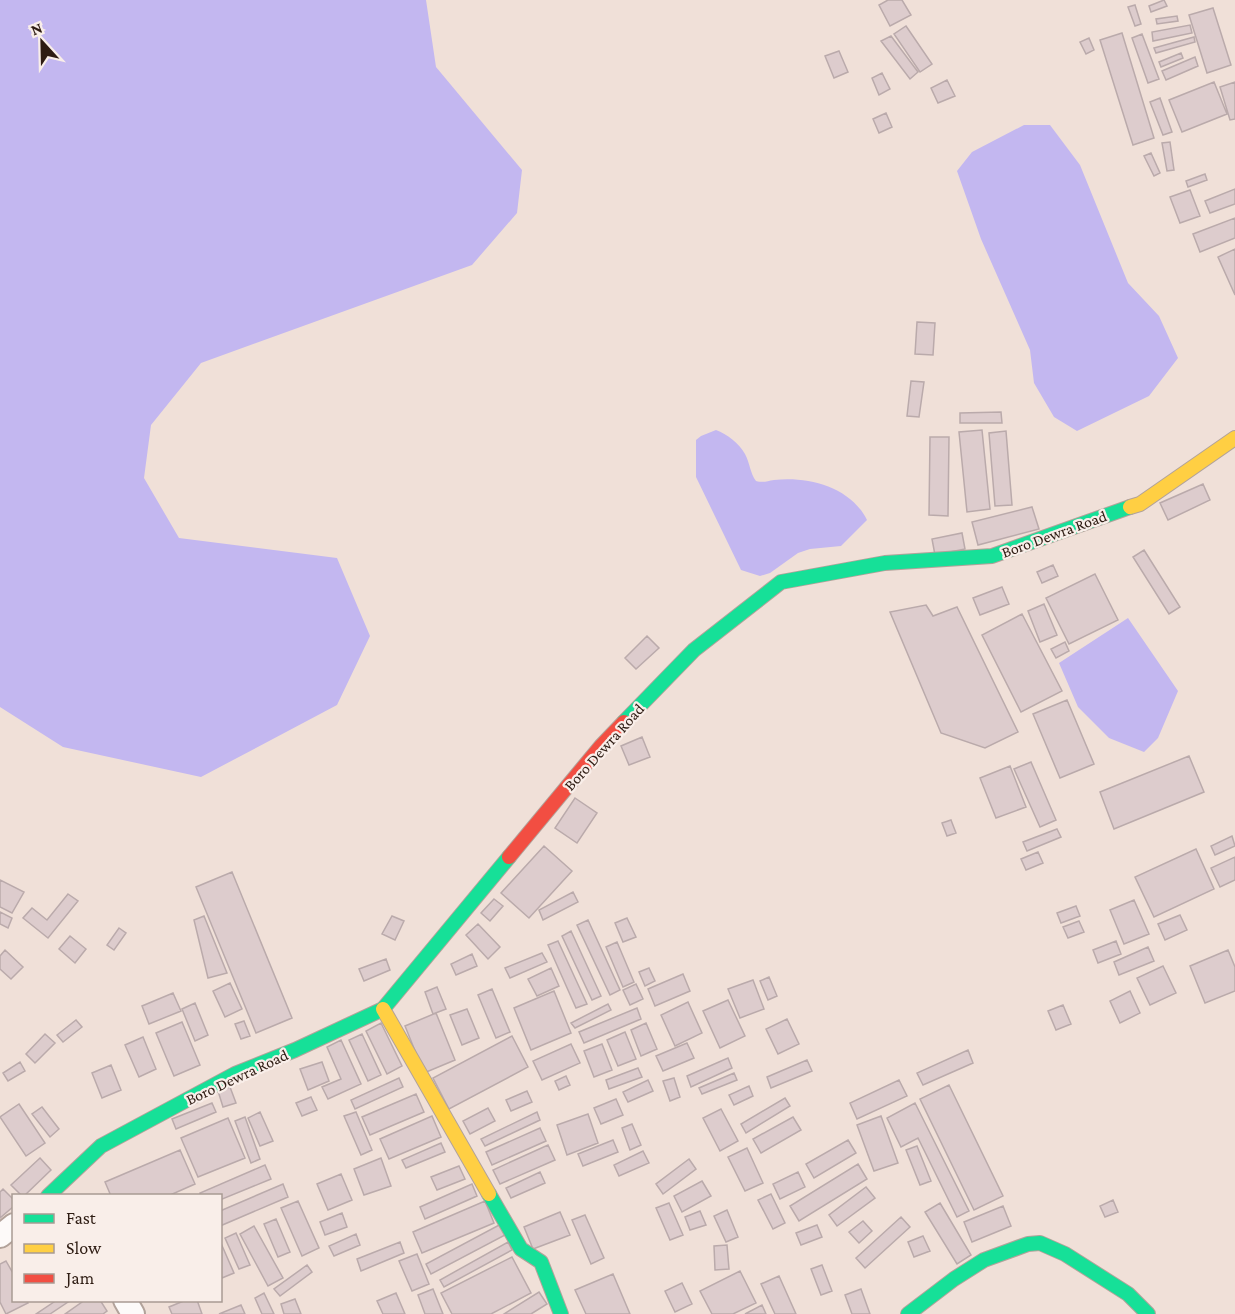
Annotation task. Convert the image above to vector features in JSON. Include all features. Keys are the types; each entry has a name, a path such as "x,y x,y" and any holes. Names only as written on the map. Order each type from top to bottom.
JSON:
{"street":[{"name":"Boro Dewra Road","path":"54,1194 101,1146 235,1074 295,1050 382,1009 601,746 694,650 781,582 885,563 992,556 1140,504 1235,438"},
{"path":"382,1009 521,1249 541,1262 561,1314"},
{"path":"0,1236 12,1227"},
{"path":"908,1314 954,1279 984,1260 1028,1244 1040,1243 1065,1254 1128,1294 1148,1314"}],"shaded area":[{"path":"0,0 426,0 436,67 522,170 517,213 472,265 201,363 151,425 144,478 179,538 337,558 370,636 337,705 201,777 63,747 0,707"},
{"path":"1024,125 1050,125 1080,165 1128,283 1159,316 1178,358 1149,396 1077,431 1054,417 1034,383 1030,350 981,239 957,171 972,152"},
{"path":"716,430 739,446 747,457 756,481 787,479 827,486 850,499 867,520 841,546 810,549 798,553 770,573 760,576 741,570 696,477 696,440"},
{"path":"1128,618 1178,691 1158,738 1144,752 1109,738 1078,707 1059,663"}],"building":[{"path":"888,0 902,0 911,15 890,26 879,5"},
{"path":"1164,0 1167,6 1151,12 1149,6"},
{"path":"1135,5 1141,24 1135,26 1128,7"},
{"path":"1213,8 1231,65 1207,73 1189,15"},
{"path":"1177,16 1178,21 1157,24 1156,19"},
{"path":"1190,25 1192,33 1153,41 1152,32"},
{"path":"906,26 932,64 920,72 894,34"},
{"path":"1122,33 1154,138 1133,145 1100,40"},
{"path":"1142,34 1159,79 1148,83 1132,38"},
{"path":"891,36 918,72 910,79 881,41"},
{"path":"1194,37 1195,42 1156,53 1154,48"},
{"path":"1089,38 1094,50 1086,54 1080,42"},
{"path":"839,51 848,72 834,78 825,56"},
{"path":"1181,53 1183,58 1161,67 1159,62"},
{"path":"1195,57 1198,66 1166,80 1162,71"},
{"path":"882,73 890,89 879,95 872,78"},
{"path":"947,80 955,96 938,103 931,88"},
{"path":"1214,82 1227,114 1182,132 1169,100"},
{"path":"1235,82 1235,119 1230,120 1220,87"},
{"path":"1160,98 1172,132 1163,135 1150,102"},
{"path":"886,113 892,127 879,133 873,119"},
{"path":"1170,142 1174,170 1167,171 1162,143"},
{"path":"1151,153 1160,173 1154,176 1144,156"},
{"path":"1205,174 1207,180 1188,187 1186,181"},
{"path":"1235,189 1235,204 1210,213 1205,201"},
{"path":"1190,190 1200,216 1180,223 1170,197"},
{"path":"1235,218 1235,238 1200,252 1193,234"},
{"path":"1235,249 1235,295 1218,257"},
{"path":"917,322 935,323 933,355 915,354"},
{"path":"911,381 924,382 919,417 907,416"},
{"path":"1001,412 1002,423 960,423 960,413"},
{"path":"982,430 990,509 967,512 959,432"},
{"path":"1006,431 1012,505 995,506 989,433"},
{"path":"930,437 949,437 948,516 929,515"},
{"path":"1203,484 1210,500 1168,520 1160,503"},
{"path":"1032,507 1039,529 978,545 972,522"},
{"path":"962,533 965,549 935,555 932,539"},
{"path":"1144,550 1180,607 1169,614 1133,557"},
{"path":"1053,565 1058,576 1042,583 1037,572"},
{"path":"1095,574 1118,620 1069,644 1046,598"},
{"path":"1002,587 1009,604 980,615 973,598"},
{"path":"1044,604 1057,635 1040,642 1028,611"},
{"path":"926,605 933,616 957,607 1018,732 985,748 941,733 890,612"},
{"path":"1022,614 1062,691 1021,712 982,635"},
{"path":"647,636 659,648 636,669 625,658"},
{"path":"1065,642 1069,651 1056,658 1051,649"},
{"path":"1067,700 1094,764 1060,778 1033,714"},
{"path":"642,737 650,757 629,765 621,746"},
{"path":"1189,756 1204,792 1114,829 1100,792"},
{"path":"1031,762 1056,820 1040,827 1014,769"},
{"path":"1010,766 1026,807 996,818 980,778"},
{"path":"575,798 597,813 577,843 555,828"},
{"path":"951,820 956,833 947,836 942,823"},
{"path":"1057,829 1061,837 1027,851 1023,842"},
{"path":"1232,836 1235,846 1215,855 1211,846"},
{"path":"544,846 572,871 529,918 501,893"},
{"path":"1196,849 1214,889 1154,917 1135,877"},
{"path":"1038,852 1043,863 1026,870 1021,859"},
{"path":"1235,857 1235,880 1220,887 1211,868"},
{"path":"232,872 292,1018 256,1033 196,887"},
{"path":"0,880 24,892 12,913 0,907"},
{"path":"573,892 578,902 543,920 539,910"},
{"path":"68,894 78,901 48,938 23,918 32,908 47,920"},
{"path":"494,899 503,906 490,921 481,913"},
{"path":"1134,900 1149,934 1124,944 1110,910"},
{"path":"1076,906 1080,916 1061,923 1057,913"},
{"path":"0,912 12,918 8,928 0,924"},
{"path":"1180,915 1187,930 1165,940 1158,924"},
{"path":"204,916 227,973 208,978 194,920"},
{"path":"392,916 404,921 395,940 382,934"},
{"path":"627,918 636,937 623,942 615,923"},
{"path":"588,920 620,990 610,995 577,925"},
{"path":"1079,921 1084,932 1068,938 1063,927"},
{"path":"478,924 500,947 488,959 466,935"},
{"path":"119,928 126,933 114,950 107,945"},
{"path":"571,931 601,996 592,1000 562,936"},
{"path":"70,936 86,949 75,963 59,949"},
{"path":"558,941 587,1004 576,1008 548,945"},
{"path":"1116,941 1121,954 1098,963 1093,950"},
{"path":"617,942 634,982 623,987 606,947"},
{"path":"1148,947 1154,961 1119,975 1114,962"},
{"path":"5,950 23,967 11,979 0,969 0,956"},
{"path":"1228,950 1235,967 1235,991 1205,1003 1190,966"},
{"path":"542,953 547,962 510,978 505,968"},
{"path":"472,954 477,966 456,975 451,964"},
{"path":"386,959 390,970 364,981 359,969"},
{"path":"1163,966 1176,993 1150,1005 1137,978"},
{"path":"551,968 559,986 537,996 528,979"},
{"path":"649,968 655,981 645,986 639,972"},
{"path":"683,974 690,991 655,1006 648,989"},
{"path":"769,977 777,996 768,1000 760,981"},
{"path":"753,980 764,1009 740,1018 728,989"},
{"path":"230,983 242,1009 225,1017 213,991"},
{"path":"636,984 643,999 630,1005 623,990"},
{"path":"437,987 446,1009 433,1014 425,992"},
{"path":"492,989 510,1032 496,1038 478,995"},
{"path":"554,991 571,1033 531,1050 514,1008"},
{"path":"1130,991 1140,1013 1120,1023 1110,1001"},
{"path":"173,993 181,1011 149,1024 142,1006"},
{"path":"728,1000 745,1036 720,1048 703,1011"},
{"path":"688,1002 702,1033 675,1046 661,1015"},
{"path":"195,1003 208,1035 195,1041 182,1009"},
{"path":"608,1004 611,1010 575,1028 571,1023"},
{"path":"1063,1005 1071,1024 1056,1030 1048,1011"},
{"path":"637,1008 641,1019 584,1043 579,1032"},
{"path":"467,1009 479,1038 462,1045 450,1015"},
{"path":"436,1013 455,1060 424,1073 405,1026"},
{"path":"787,1019 799,1044 778,1054 766,1029"},
{"path":"76,1020 82,1027 63,1042 57,1035"},
{"path":"244,1021 250,1036 241,1039 235,1024"},
{"path":"182,1022 200,1065 174,1076 156,1033"},
{"path":"381,1023 402,1066 387,1074 366,1031"},
{"path":"646,1023 657,1049 641,1056 631,1030"},
{"path":"625,1032 636,1059 618,1066 607,1040"},
{"path":"45,1034 55,1043 35,1063 26,1054"},
{"path":"362,1034 381,1075 368,1081 349,1040"},
{"path":"512,1036 528,1067 449,1109 433,1078"},
{"path":"143,1037 156,1069 139,1077 125,1045"},
{"path":"341,1040 361,1084 328,1099 322,1087 341,1079 327,1047"},
{"path":"687,1043 694,1058 663,1071 656,1056"},
{"path":"571,1044 580,1063 542,1080 533,1061"},
{"path":"602,1044 612,1070 594,1077 584,1051"},
{"path":"968,1050 973,1063 923,1085 917,1073"},
{"path":"728,1058 732,1068 691,1087 687,1076"},
{"path":"807,1060 812,1071 771,1088 767,1077"},
{"path":"20,1062 25,1071 8,1081 3,1073"},
{"path":"322,1062 329,1081 308,1090 300,1069"},
{"path":"111,1065 121,1090 102,1098 92,1073"},
{"path":"638,1068 642,1077 609,1089 606,1080"},
{"path":"734,1073 737,1080 702,1094 699,1088"},
{"path":"566,1076 570,1085 559,1090 555,1081"},
{"path":"399,1078 403,1087 355,1109 351,1100"},
{"path":"674,1078 680,1097 670,1101 663,1081"},
{"path":"648,1080 653,1091 628,1102 623,1092"},
{"path":"899,1080 907,1096 857,1119 850,1103"},
{"path":"949,1085 1003,1196 974,1210 920,1099"},
{"path":"749,1086 753,1096 734,1105 729,1095"},
{"path":"230,1087 236,1103 223,1107 218,1091"},
{"path":"527,1091 532,1102 511,1111 506,1100"},
{"path":"416,1094 424,1112 370,1135 362,1117"},
{"path":"311,1097 317,1110 302,1116 296,1103"},
{"path":"785,1098 790,1106 746,1133 741,1124"},
{"path":"616,1099 623,1115 601,1124 594,1108"},
{"path":"212,1103 216,1112 176,1129 172,1119"},
{"path":"915,1103 969,1211 957,1217 918,1138 901,1147 887,1118"},
{"path":"19,1104 45,1143 26,1156 0,1117"},
{"path":"42,1107 59,1129 50,1137 32,1114"},
{"path":"488,1108 495,1121 470,1134 463,1121"},
{"path":"721,1109 738,1141 720,1151 703,1118"},
{"path":"260,1112 273,1141 260,1146 248,1118"},
{"path":"356,1112 372,1150 361,1155 344,1116"},
{"path":"537,1112 540,1120 485,1146 481,1139"},
{"path":"588,1114 598,1143 567,1155 557,1125"},
{"path":"432,1116 441,1137 389,1159 380,1139"},
{"path":"881,1116 898,1163 874,1171 857,1125"},
{"path":"245,1117 260,1159 251,1163 235,1121"},
{"path":"793,1117 801,1130 761,1153 753,1139"},
{"path":"228,1118 245,1158 198,1177 181,1138"},
{"path":"632,1124 641,1145 630,1150 622,1128"},
{"path":"540,1128 546,1141 492,1165 486,1152"},
{"path":"613,1140 618,1152 583,1166 578,1154"},
{"path":"848,1140 856,1153 814,1178 806,1164"},
{"path":"441,1143 445,1152 406,1168 402,1160"},
{"path":"548,1145 555,1160 500,1184 493,1170"},
{"path":"917,1146 931,1181 920,1185 906,1150"},
{"path":"747,1148 763,1183 745,1191 728,1157"},
{"path":"180,1150 195,1184 172,1194 110,1194 105,1182"},
{"path":"643,1151 649,1163 619,1176 614,1165"},
{"path":"40,1158 51,1170 26,1194 20,1194 11,1185"},
{"path":"381,1158 391,1186 364,1195 354,1169"},
{"path":"689,1159 696,1169 663,1194 656,1184"},
{"path":"858,1164 867,1179 799,1221 790,1206"},
{"path":"265,1165 271,1179 222,1199 222,1194 200,1193"},
{"path":"459,1166 465,1179 437,1190 431,1177"},
{"path":"540,1172 545,1183 511,1198 506,1188"},
{"path":"798,1172 805,1187 780,1199 773,1184"},
{"path":"341,1174 352,1200 328,1210 317,1184"},
{"path":"702,1181 711,1196 682,1212 674,1196"},
{"path":"283,1184 288,1197 222,1225 222,1210"},
{"path":"472,1184 477,1196 425,1219 420,1207"},
{"path":"866,1187 875,1198 837,1226 829,1215"},
{"path":"3,1189 12,1198 12,1208 0,1218 0,1192"},
{"path":"771,1194 785,1223 773,1229 758,1200"},
{"path":"1113,1200 1118,1212 1105,1217 1100,1206"},
{"path":"298,1201 319,1248 302,1256 281,1208"},
{"path":"485,1201 494,1223 422,1253 413,1232"},
{"path":"669,1203 683,1235 670,1240 656,1208"},
{"path":"940,1203 971,1255 957,1264 925,1212"},
{"path":"1003,1206 1011,1226 972,1242 964,1222"},
{"path":"727,1210 738,1237 726,1242 714,1216"},
{"path":"700,1211 706,1225 690,1230 685,1217"},
{"path":"560,1212 570,1235 533,1249 524,1227"},
{"path":"342,1213 347,1227 325,1235 320,1222"},
{"path":"585,1215 604,1258 591,1264 572,1220"},
{"path":"901,1217 910,1227 865,1268 856,1258"},
{"path":"276,1219 290,1252 278,1257 264,1224"},
{"path":"863,1221 872,1231 859,1243 849,1232"},
{"path":"501,1224 507,1234 431,1274 426,1264"},
{"path":"817,1225 822,1237 801,1245 796,1233"},
{"path":"254,1226 283,1278 268,1286 240,1234"},
{"path":"236,1233 250,1265 239,1269 225,1238"},
{"path":"356,1234 360,1245 334,1256 329,1246"},
{"path":"923,1236 930,1251 914,1257 908,1242"},
{"path":"400,1242 404,1253 361,1271 357,1259"},
{"path":"508,1242 512,1250 444,1287 440,1280"},
{"path":"727,1245 729,1269 715,1270 714,1246"},
{"path":"222,1246 234,1273 222,1278"},
{"path":"417,1254 429,1284 412,1291 399,1261"},
{"path":"512,1257 531,1293 491,1314 452,1314 441,1293"},
{"path":"6,1261 12,1272 12,1302 28,1303 6,1314 0,1302 0,1264"},
{"path":"307,1265 312,1272 280,1296 274,1289"},
{"path":"822,1265 832,1291 821,1295 811,1269"},
{"path":"740,1271 756,1303 733,1314 712,1314 700,1291"},
{"path":"613,1274 630,1314 586,1314 575,1290"},
{"path":"779,1276 796,1314 775,1314 761,1284"},
{"path":"682,1283 692,1304 675,1312 665,1291"},
{"path":"433,1289 443,1314 425,1314 418,1295"},
{"path":"861,1289 870,1314 852,1314 845,1295"},
{"path":"539,1292 547,1304 531,1314 504,1314"},
{"path":"264,1293 274,1314 262,1314 255,1298"},
{"path":"396,1293 405,1314 383,1314 377,1301"},
{"path":"295,1299 301,1314 284,1314 281,1304"},
{"path":"54,1302 68,1302 50,1314 36,1314"},
{"path":"82,1302 101,1302 107,1311 103,1314 65,1314"},
{"path":"181,1302 198,1302 202,1314 172,1314 169,1307"},
{"path":"241,1305 245,1314 219,1314"},
{"path":"762,1305 766,1314 745,1314"}],"traffic: fast":[{"path":"624,722 694,650 781,582 885,563 992,556 1130,507"},
{"path":"50,1194 101,1146 235,1074 295,1050 383,1009 509,857"},
{"path":"489,1194 521,1249 541,1262 561,1314"},
{"path":"908,1314 954,1279 984,1260 1028,1244 1040,1243 1065,1254 1128,1294 1148,1314"}],"traffic: slow":[{"path":"1130,507 1140,504 1235,438"},
{"path":"383,1009 489,1194"}],"traffic: jam":[{"path":"509,857 601,746 624,722"}]}
